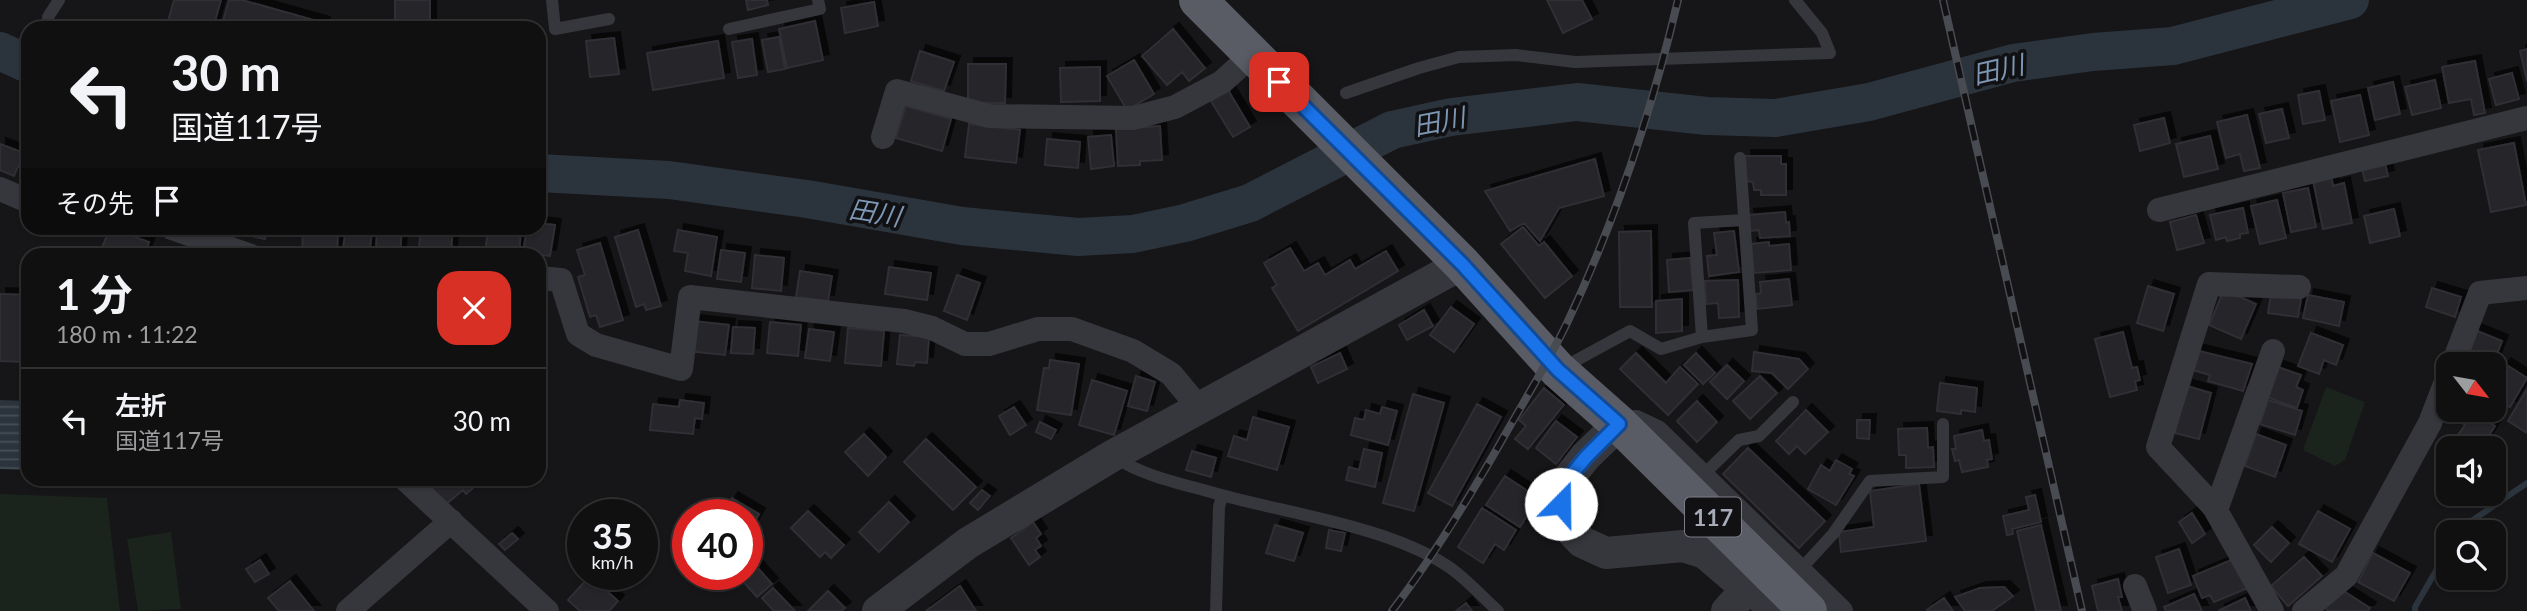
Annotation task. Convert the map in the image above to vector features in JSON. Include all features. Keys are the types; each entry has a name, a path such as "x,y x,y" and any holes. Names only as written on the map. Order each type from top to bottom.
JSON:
{"highway":[{"name":"117","path":"1198,0 1462,264 1558,370 1619,424 1808,611"}],"street":[{"path":"883,137 897,90 989,116 1133,118 1175,107 1187,101 1222,82 1252,55"},
{"path":"2159,210 2527,118"},
{"path":"0,189 21,198"},
{"path":"192,235 228,248"},
{"path":"878,611 968,543 1112,456 1462,264"},
{"path":"546,279 561,280 578,334 596,345 681,369 690,296 904,321 932,328 965,344 989,344 1038,329 1072,329 1133,351 1171,374 1200,409"},
{"path":"2272,611 2216,510 2158,447 2209,284 2299,287"},
{"path":"2458,352 2480,293 2527,288"},
{"path":"2216,510 2273,351"},
{"path":"2304,611 2346,576 2436,407"},
{"path":"1748,604 1705,553 1683,546 1606,553 1582,542 1567,526 1561,504 1564,484 1619,424 1636,422 1657,432 1841,611"},
{"path":"413,486 547,611"},
{"path":"348,611 451,521"},
{"path":"2135,586 2145,611"}],"lane":[{"path":"48,17 59,0"},
{"path":"552,0 555,29 609,19"},
{"path":"729,29 820,9 818,0"},
{"path":"1346,93 1459,57 1516,55 1575,62 1830,53 1822,33 1794,0"},
{"path":"1558,370 1630,331 1661,349 1702,337 1752,330 1740,158"},
{"path":"1702,337 1694,223 1744,220"},
{"path":"1703,477 1739,440 1759,436 1793,402"},
{"path":"1800,570 1833,534 1870,481 1943,477 1943,424"},
{"path":"1112,456 1132,469 1222,496 1373,533 1419,551 1448,566 1498,611"},
{"path":"1216,611 1219,507 1222,496"}],"shaded area":[{"path":"2326,387 2365,402 2345,460 2335,466 2303,450"},
{"path":"0,400 21,401 21,470 0,469"},
{"path":"0,494 107,498 120,611 0,611"},
{"path":"171,532 181,609 138,611 127,539"}],"building":[{"path":"174,0 221,0 215,21 168,21"},
{"path":"229,0 242,0 317,21 223,21"},
{"path":"395,0 430,0 430,21 395,21"},
{"path":"746,0 767,0 768,5 748,10"},
{"path":"1547,0 1582,0 1592,19 1563,33"},
{"path":"874,2 878,26 845,33 841,8"},
{"path":"815,21 823,60 787,68 779,29"},
{"path":"1173,29 1205,68 1189,81 1182,72 1167,85 1142,56"},
{"path":"779,37 785,69 768,72 762,40"},
{"path":"614,38 619,74 590,77 586,41"},
{"path":"752,39 757,75 738,78 732,42"},
{"path":"718,41 724,78 653,90 647,53"},
{"path":"2527,49 2527,81 2520,51"},
{"path":"920,51 954,62 944,91 911,81"},
{"path":"1134,60 1154,94 1127,110 1107,76"},
{"path":"2475,61 2485,113 2474,115 2471,99 2449,103 2442,67"},
{"path":"968,64 1006,64 1005,103 968,103"},
{"path":"1100,67 1100,101 1061,102 1060,68"},
{"path":"2512,73 2519,99 2496,105 2489,79"},
{"path":"2435,80 2441,108 2412,115 2405,87"},
{"path":"2393,82 2400,114 2375,120 2368,88"},
{"path":"1228,90 1250,127 1233,137 1211,101"},
{"path":"2319,91 2325,120 2303,124 2298,95"},
{"path":"2360,95 2369,135 2340,142 2331,101"},
{"path":"906,106 951,119 942,151 896,138"},
{"path":"2282,109 2289,138 2266,143 2259,114"},
{"path":"2247,115 2260,168 2244,171 2240,154 2226,158 2217,122"},
{"path":"2164,118 2170,143 2140,151 2134,125"},
{"path":"969,124 1020,130 1016,163 965,157"},
{"path":"1160,126 1162,160 1118,166 1116,129"},
{"path":"1111,135 1114,166 1091,169 1088,137"},
{"path":"2210,136 2218,169 2184,177 2176,144"},
{"path":"1047,139 1080,142 1078,168 1045,165"},
{"path":"2514,143 2526,205 2491,212 2478,150"},
{"path":"0,144 21,152 21,160 14,176 0,170"},
{"path":"1745,156 1781,156 1781,164 1786,164 1786,195 1761,195 1761,190 1754,190 1753,182 1745,181"},
{"path":"1595,159 1604,196 1559,208 1540,241 1524,223 1510,231 1485,191"},
{"path":"2385,163 2388,176 2365,181 2362,169"},
{"path":"2331,176 2333,186 2344,183 2352,223 2323,229 2313,180"},
{"path":"2308,188 2316,227 2291,232 2283,193"},
{"path":"2277,200 2286,238 2260,244 2251,206"},
{"path":"2243,208 2248,233 2227,241 2226,237 2216,240 2210,215"},
{"path":"2394,209 2400,236 2370,243 2364,216"},
{"path":"1785,212 1790,236 1760,238 1759,230 1750,231 1748,215"},
{"path":"2196,215 2204,243 2177,250 2170,222"},
{"path":"546,224 555,225 550,256 546,256 546,248 524,248 526,235 546,235"},
{"path":"1523,227 1539,246 1544,242 1572,276 1545,298 1501,244"},
{"path":"638,230 661,306 646,310 644,304 636,307 615,237"},
{"path":"678,230 717,237 711,276 685,271 688,253 674,251"},
{"path":"1651,231 1652,307 1620,307 1619,232"},
{"path":"1734,231 1739,272 1709,276 1707,256 1717,255 1714,233"},
{"path":"107,235 130,235 149,242 147,248 102,248"},
{"path":"247,235 266,235 265,239"},
{"path":"303,235 338,235 337,248 302,248"},
{"path":"345,235 372,235 370,248 343,248"},
{"path":"377,235 401,235 400,248 376,248"},
{"path":"420,235 452,235 451,248 419,248"},
{"path":"487,235 520,235 520,248 486,248"},
{"path":"1769,242 1769,246 1789,244 1791,270 1754,273 1751,244"},
{"path":"600,243 623,320 600,327 596,315 590,317 578,277 585,275 577,250"},
{"path":"1290,248 1304,271 1318,263 1325,275 1350,260 1355,269 1386,251 1398,271 1298,331 1272,288 1277,285 1264,263"},
{"path":"721,250 745,253 741,282 717,279"},
{"path":"755,255 784,258 781,291 752,288"},
{"path":"1690,258 1693,290 1669,292 1667,260"},
{"path":"889,267 931,273 927,300 885,294"},
{"path":"800,271 832,276 828,301 796,297"},
{"path":"957,275 980,283 967,320 944,311"},
{"path":"1789,279 1792,305 1757,309 1756,294 1761,293 1760,282"},
{"path":"1738,280 1739,317 1719,318 1718,303 1706,304 1705,281"},
{"path":"2148,286 2174,294 2163,331 2137,323"},
{"path":"2272,288 2302,293 2298,317 2268,313"},
{"path":"2432,288 2461,297 2455,317 2426,307"},
{"path":"2224,290 2256,304 2241,339 2209,325"},
{"path":"0,294 21,295 21,362 0,361"},
{"path":"2308,295 2344,302 2339,326 2303,318"},
{"path":"1682,299 1682,331 1656,333 1656,301"},
{"path":"1451,307 1474,324 1454,352 1430,335"},
{"path":"1424,310 1433,326 1407,340 1399,325"},
{"path":"692,321 729,325 725,355 688,351"},
{"path":"770,322 801,325 798,356 767,353"},
{"path":"733,327 755,328 753,354 731,353"},
{"path":"848,328 884,331 881,366 845,363"},
{"path":"809,329 834,332 830,361 805,358"},
{"path":"2475,330 2502,341 2498,352 2466,352"},
{"path":"2123,332 2132,368 2137,367 2140,380 2135,381 2137,390 2110,397 2095,339"},
{"path":"2311,333 2343,345 2336,365 2324,360 2319,374 2298,366"},
{"path":"900,335 929,337 927,363 915,362 914,366 897,364"},
{"path":"2195,350 2252,364 2243,391 2208,381 2210,375 2189,369"},
{"path":"1754,352 1799,359 1808,369 1788,389 1772,373 1752,371"},
{"path":"1340,353 1347,369 1318,383 1311,367"},
{"path":"1636,353 1666,383 1680,367 1698,384 1668,415 1620,369"},
{"path":"1696,353 1715,373 1703,384 1684,365"},
{"path":"1050,360 1079,364 1071,415 1037,410 1044,368 1049,368"},
{"path":"1727,365 1744,381 1727,399 1710,382"},
{"path":"2506,365 2527,378 2510,407 2506,405"},
{"path":"2278,367 2301,375 2296,387 2303,390 2297,408 2267,397"},
{"path":"1136,376 1155,382 1147,411 1128,406"},
{"path":"1760,376 1777,393 1750,419 1733,401"},
{"path":"1092,380 1127,391 1114,435 1079,425"},
{"path":"1940,383 1977,388 1975,412 1961,410 1961,414 1937,411"},
{"path":"2187,386 2211,393 2199,439 2175,433"},
{"path":"1544,388 1564,405 1528,449 1515,439 1526,426 1519,420"},
{"path":"2527,389 2527,433 2508,421"},
{"path":"1413,394 1444,403 1414,511 1383,503"},
{"path":"680,400 704,403 702,419 695,418 693,434 650,430 653,404 679,407"},
{"path":"2268,400 2302,411 2295,435 2260,424"},
{"path":"1697,401 1717,422 1697,442 1677,421"},
{"path":"1477,404 1501,417 1452,506 1428,493"},
{"path":"1014,407 1026,425 1010,435 999,416"},
{"path":"1382,407 1397,411 1388,445 1351,435 1355,418 1364,420 1366,410 1380,414"},
{"path":"1806,410 1828,432 1805,454 1797,446 1789,454 1776,441"},
{"path":"1253,417 1289,427 1277,470 1228,456 1234,436 1247,440"},
{"path":"1857,420 1870,420 1869,439 1857,438"},
{"path":"1556,421 1577,437 1556,464 1536,448"},
{"path":"1040,422 1056,430 1051,439 1036,432"},
{"path":"2460,422 2490,422 2495,426 2489,436 2457,436 2465,425"},
{"path":"1927,428 1928,448 1933,447 1934,467 1906,468 1906,455 1899,455 1898,429"},
{"path":"1982,430 1984,441 1989,440 1992,459 1987,460 1988,467 1962,472 1952,449 1956,449 1954,436"},
{"path":"864,434 886,457 868,476 845,452"},
{"path":"2256,434 2286,445 2275,477 2245,466"},
{"path":"926,439 976,487 953,510 904,462"},
{"path":"1748,448 1825,521 1799,548 1723,474"},
{"path":"1364,449 1382,453 1375,487 1346,480 1349,467 1359,470"},
{"path":"1192,451 1216,458 1211,477 1186,470"},
{"path":"1836,460 1852,469 1849,474 1854,476 1836,505 1808,489 1821,465 1830,471"},
{"path":"1505,476 1538,498 1520,527 1486,505"},
{"path":"1919,484 1926,541 1841,552 1839,532 1874,527 1870,491"},
{"path":"430,486 475,486 466,494 463,490 446,504"},
{"path":"982,490 990,496 978,510 970,503"},
{"path":"2035,495 2041,522 2012,529 2013,534 2007,535 2003,516 2029,510 2026,497"},
{"path":"889,502 909,522 879,552 859,532"},
{"path":"1482,508 1516,530 1504,550 1495,544 1483,563 1458,547"},
{"path":"808,511 844,545 831,558 825,552 820,557 791,528"},
{"path":"2318,511 2350,529 2332,562 2299,544"},
{"path":"2192,513 2205,534 2192,543 2179,522"},
{"path":"1033,522 1041,534 1036,538 1041,546 1035,550 1040,557 1029,565 1011,538"},
{"path":"1275,525 1303,533 1294,561 1266,553"},
{"path":"2041,525 2061,611 2036,611 2017,531"},
{"path":"2272,527 2289,543 2271,562 2254,545"},
{"path":"1329,530 1345,533 1341,551 1326,548"},
{"path":"512,533 518,539 505,550 499,544"},
{"path":"2179,549 2191,585 2168,593 2156,557"},
{"path":"2373,553 2410,573 2394,601 2358,582"},
{"path":"2304,557 2322,576 2288,606 2271,586"},
{"path":"2236,558 2248,588 2214,602 2210,595 2202,598 2193,576"},
{"path":"260,560 269,574 255,582 246,569"},
{"path":"763,574 772,584 757,597 751,590 763,590"},
{"path":"2118,579 2122,597 2118,597 2122,611 2098,611 2092,586"},
{"path":"290,581 314,611 279,611 268,598"},
{"path":"960,586 976,611 926,611"},
{"path":"2004,587 2013,596 1992,611 1965,611 1955,597 1980,588"},
{"path":"773,588 795,611 774,611 762,598"},
{"path":"2339,588 2370,608 2368,611 2329,611 2325,608"},
{"path":"577,590 606,590 618,601 609,611 580,611 568,600"},
{"path":"828,591 845,608 841,611 808,611"},
{"path":"2194,594 2202,611 2166,611 2164,607"},
{"path":"1944,598 1953,611 1927,610"},
{"path":"2245,598 2251,611 2218,611"},
{"path":"1466,603 1472,611 1456,611"}],"waterway":[{"name":"田川","path":"546,173 669,180 807,199 962,226 1078,237 1133,234 1185,223 1250,203 1392,130 1451,117 1577,102 1707,116 1775,118 1869,102 2013,63 2093,52 2173,46 2350,0"},
{"name":"田川","path":"0,51 21,61"},
{"path":"2473,520 2527,483"},
{"path":"2415,611 2436,571"}],"railway":[{"path":"1392,611 1466,502 1568,321 1602,243 1631,164 1657,82 1678,0"},
{"path":"1943,0 2082,611"}],"route":[{"path":"1279,82 1462,264 1558,370 1619,424 1564,484 1561,504"}]}
